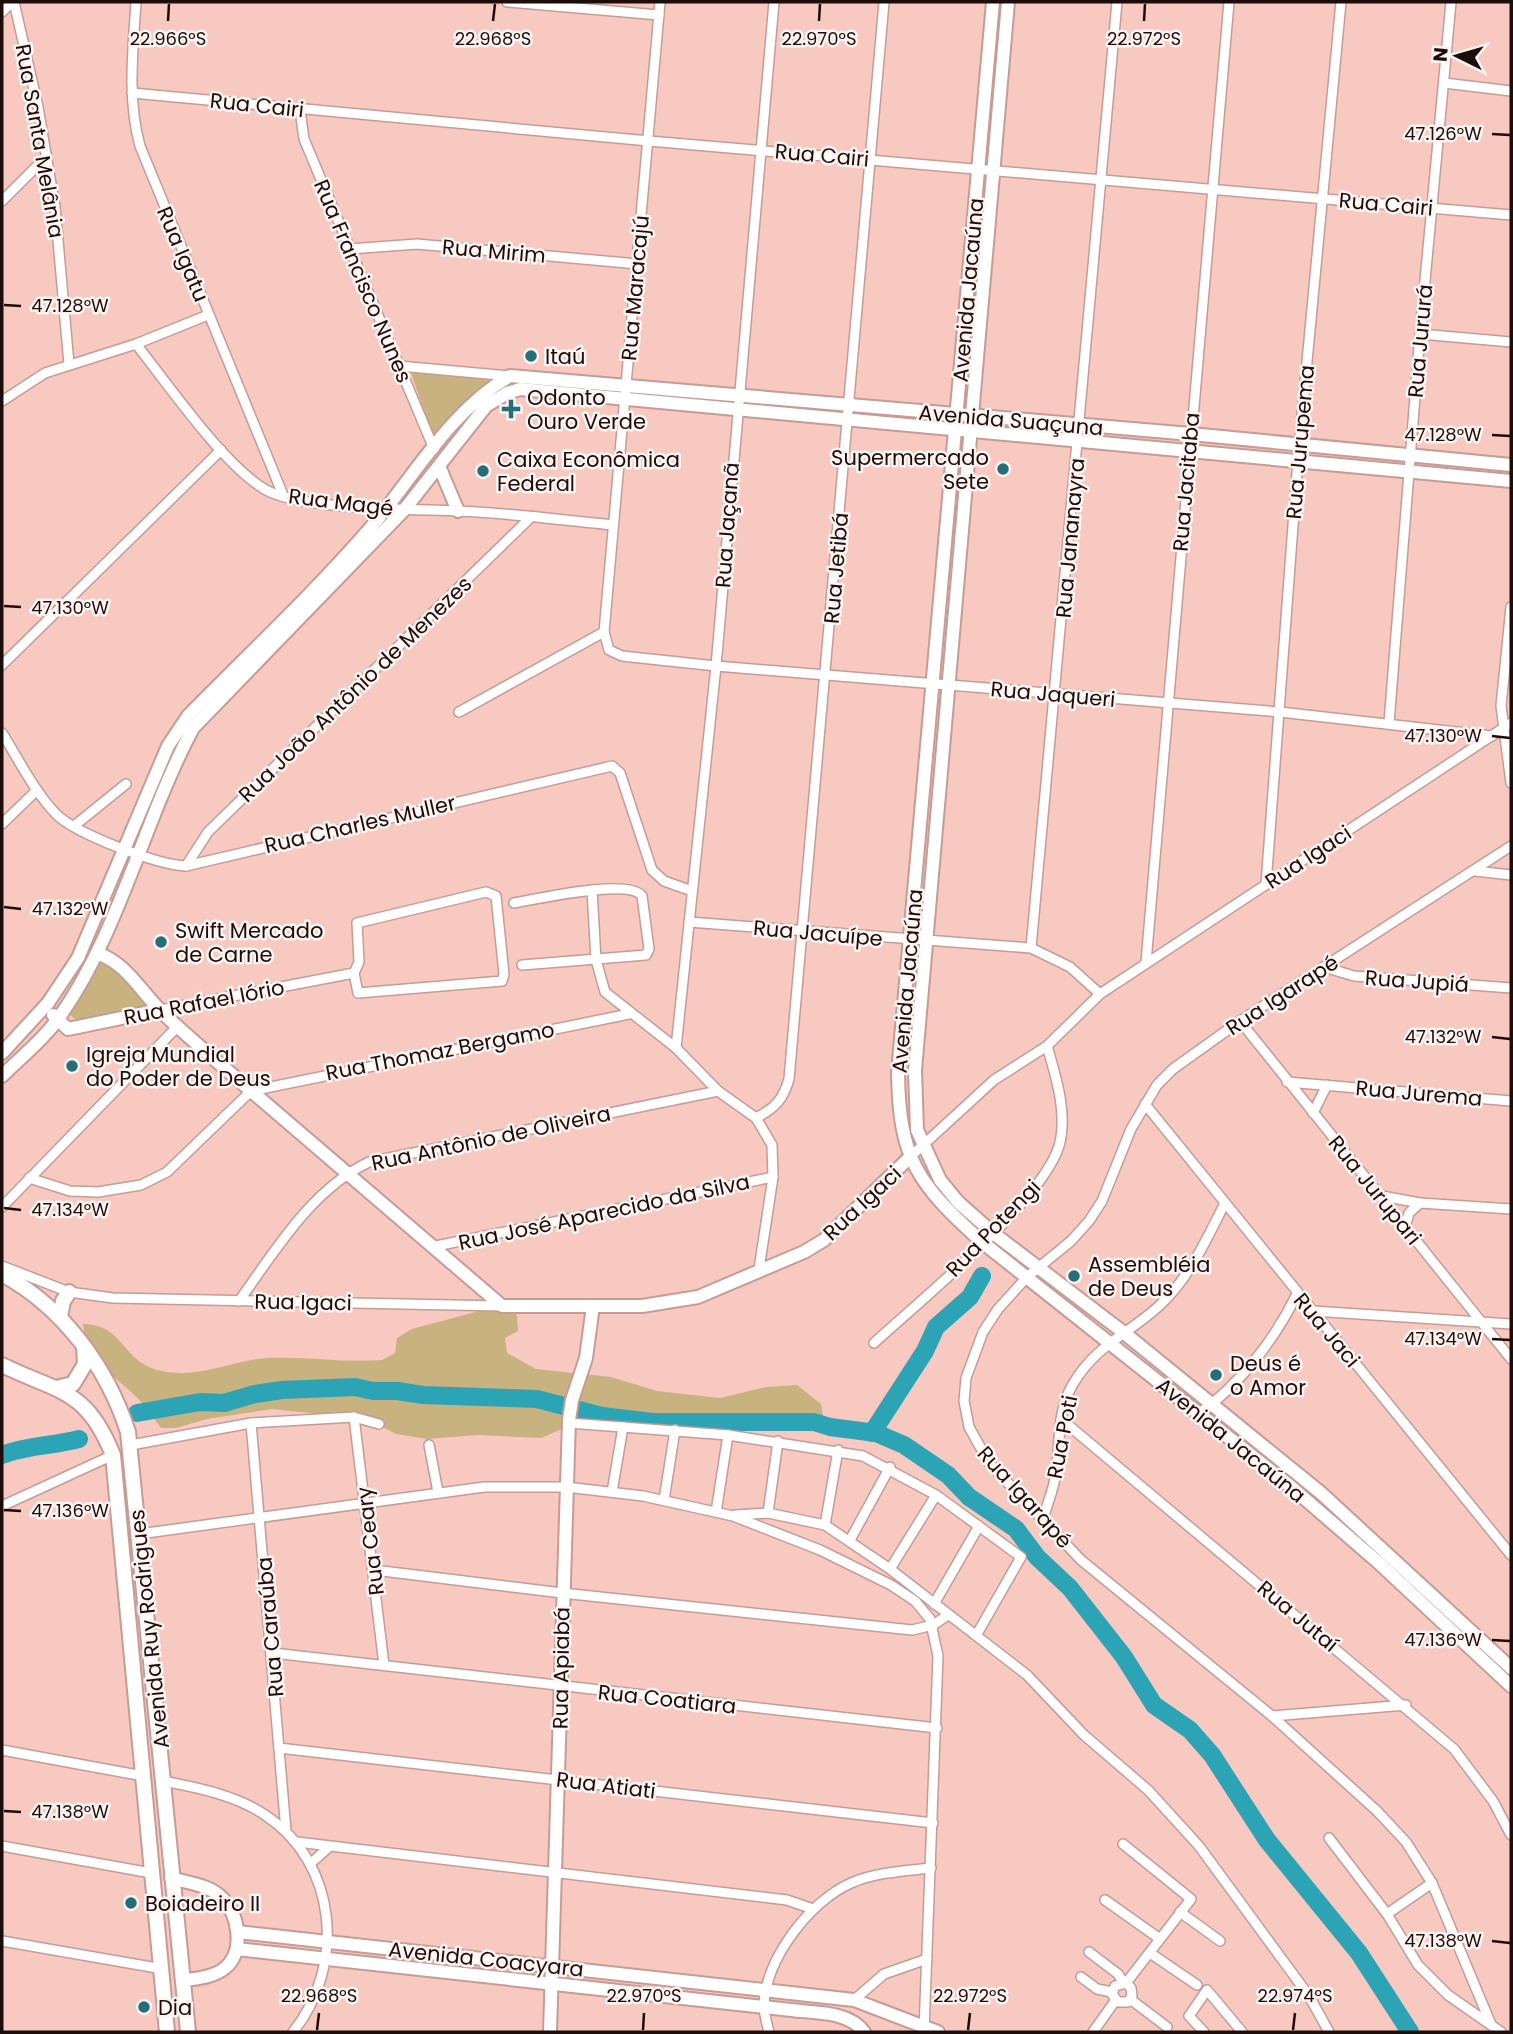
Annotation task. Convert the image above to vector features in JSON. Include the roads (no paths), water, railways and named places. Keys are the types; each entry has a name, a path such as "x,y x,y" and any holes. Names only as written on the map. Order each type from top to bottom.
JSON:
{"main road":[{"name":"Avenida Ruy Rodrigues","path":"2,1274 60,1317 84,1346 107,1380 123,1415 131,1444 188,2032"},
{"path":"60,1317 63,1301 69,1292"},
{"path":"56,1388 73,1384 81,1373 85,1364 84,1346"},
{"name":"Avenida Ruy Rodrigues","path":"2,1365 79,1400 95,1420 113,1455 167,2032"},
{"path":"113,1455 125,1451 131,1444"},
{"path":"143,1776 164,1780"}],"street":[{"path":"2,12 13,2"},
{"name":"Rua Santa Melânia","path":"13,2 38,107 55,207 69,364"},
{"name":"Rua Igatu","path":"136,2 132,93 134,125 147,169 283,495"},
{"path":"507,2 659,15"},
{"name":"Rua Maracajú","path":"614,654 607,645 604,632 660,2"},
{"name":"Rua Jaçanã","path":"676,1048 716,666 737,397 774,2"},
{"name":"Rua Jetibá","path":"756,1118 773,1109 784,1097 789,1079 884,2"},
{"name":"Avenida Jacaúna","path":"993,2 898,1072 899,1118 909,1158 951,1214 982,1242 1290,1486 1511,1686"},
{"name":"Avenida Jacaúna","path":"1008,2 926,942 914,1103 922,1144 940,1180 958,1202 993,1233 1123,1332 1321,1493 1511,1668"},
{"name":"Rua Jananayra","path":"1031,948 1081,426 1117,2"},
{"name":"Rua Jacitaba","path":"1146,962 1229,2"},
{"name":"Rua Jurupema","path":"1266,884 1299,446 1341,2"},
{"name":"Rua Jururá","path":"1389,723 1420,334 1451,2"},
{"path":"1444,83 1511,91"},
{"name":"Rua Cairi","path":"132,93 649,141 1212,187 1511,215"},
{"name":"Rua Francisco Nunes","path":"300,110 303,139 433,449"},
{"path":"2,201 46,157"},
{"name":"Rua Mirim","path":"350,249 417,244 638,264"},
{"path":"2,401 26,382 69,364 136,344 208,314"},
{"path":"1420,334 1511,342"},
{"name":"Rua Magé","path":"136,344 220,450 258,484 283,495 404,510 458,511 613,525"},
{"path":"399,366 510,376"},
{"path":"2,1053 48,1003 78,958 122,848 168,746 188,716 388,507 433,449 485,390 510,376"},
{"name":"Avenida Suaçuna","path":"510,376 1191,434 1511,465"},
{"name":"Avenida Suaçuna","path":"439,466 486,406 507,393 520,389 1511,481"},
{"path":"2,665 220,450"},
{"path":"2,1074 56,1021 97,953 176,759 193,728 404,510 439,466 458,511"},
{"name":"Rua João Antônio de Menezes","path":"186,866 208,832 531,517"},
{"path":"1511,607 1502,729 1511,783"},
{"path":"459,712 604,632"},
{"name":"Rua Jaqueri","path":"614,654 716,666 1280,712 1493,736"},
{"name":"Rua Igaci","path":"2,1266 69,1292 113,1298 593,1306 673,1303 698,1297 804,1252 824,1240 922,1144 994,1080 1047,1046 1100,994 1511,723"},
{"name":"Rua Charles Muller","path":"2,733 37,790 56,814 74,826 122,848 164,863 186,866 607,766 620,773 652,870 664,881 691,891"},
{"path":"74,826 126,784"},
{"path":"2,824 37,790"},
{"name":"Rua Igarapé","path":"1490,2022 1432,1883 1406,1842 1377,1811 1272,1716 1090,1567 983,1454 969,1427 964,1401 966,1378 983,1332 1027,1277 1072,1241 1089,1221 1102,1201 1131,1129 1145,1104 1173,1069 1240,1021 1511,846"},
{"path":"1475,871 1511,875"},
{"path":"592,890 596,960 601,985 629,1014 676,1048 718,1091 756,1118 772,1145 772,1177 759,1269"},
{"path":"514,904 592,890 636,890 641,894 649,949 643,956 522,965"},
{"path":"486,892 496,896 504,974 502,981 363,994 357,991 354,973 359,962 358,923 486,892"},
{"name":"Rua Jacuípe","path":"689,922 1031,948 1070,967 1100,994"},
{"path":"78,958 97,953 109,957 127,971 160,1010 345,1173 436,1246 502,1306"},
{"name":"Rua Jupiá","path":"1324,967 1354,976 1511,988"},
{"name":"Rua Rafael Iório","path":"56,1021 66,1028 75,1028 354,973"},
{"path":"48,1003 56,1021"},
{"name":"Rua Thomaz Bergamo","path":"251,1091 629,1014"},
{"name":"Rua Jurupari","path":"1240,1021 1511,1359"},
{"path":"2,1207 178,1026"},
{"name":"Rua Potengi","path":"874,1343 993,1233 1042,1179 1059,1145 1061,1113 1047,1046"},
{"name":"Rua Jurema","path":"1287,1082 1511,1101"},
{"name":"Rua Jurema","path":"1313,1113 1327,1085"},
{"path":"29,1178 70,1191 98,1192 141,1185 167,1172 251,1091"},
{"name":"Rua Antônio de Oliveira","path":"239,1301 303,1216 345,1173 392,1156 718,1091"},
{"name":"Rua Jaci","path":"1145,1104 1511,1555"},
{"name":"Rua José Aparecido da Silva","path":"436,1246 772,1177"},
{"path":"1382,1196 1420,1203 1511,1209"},
{"name":"Rua Poti","path":"1043,1519 1056,1477 1061,1419 1072,1385 1108,1342 1172,1293 1197,1256 1225,1203"},
{"path":"1405,1227 1409,1213 1420,1203"},
{"path":"1198,1414 1212,1404 1275,1332 1297,1294"},
{"name":"Rua Apiabá","path":"550,2032 569,1421 572,1400 582,1378 593,1306"},
{"path":"1313,1311 1511,1324"},
{"path":"131,1444 251,1423 354,1417 379,1424"},
{"name":"Rua Ceary","path":"354,1417 384,1665"},
{"name":"Rua Jutaí","path":"1061,1419 1406,1705 1454,1749 1474,1773 1511,1835"},
{"path":"569,1421 778,1441 838,1450 890,1468 936,1495 1021,1557 977,1634"},
{"name":"Rua Caraúba","path":"251,1423 286,1831"},
{"path":"612,1492 623,1427"},
{"path":"664,1500 675,1430"},
{"path":"716,1512 727,1435"},
{"path":"768,1513 778,1441"},
{"path":"429,1445 438,1492"},
{"path":"825,1524 838,1450"},
{"path":"2,1506 113,1455"},
{"path":"850,1540 890,1468"},
{"path":"139,1534 484,1486 566,1487 664,1500 733,1516 820,1550 891,1585 915,1601 933,1625 938,1656 924,2029"},
{"path":"890,1569 936,1495"},
{"path":"733,1516 768,1513 825,1524 977,1634 1027,1675 1084,1735 1148,1790 1199,1846 1286,1964 1329,2032"},
{"path":"934,1604 979,1526"},
{"path":"373,1570 562,1594 912,1630 933,1625 948,1615"},
{"name":"Rua Coatiara","path":"272,1653 937,1728"},
{"path":"1272,1716 1406,1705"},
{"name":"Rua Atiati","path":"279,1748 933,1823"},
{"path":"2,1749 143,1776"},
{"path":"164,1780 241,1801 265,1814 297,1842 311,1863 326,1907 329,1942 327,1959 314,1998 293,2032"},
{"name":"Rua Igarapé","path":"1329,1838 1387,1914 1407,1950 1431,1980 1501,2032"},
{"path":"297,1842 787,1900 813,1909"},
{"path":"1093,2032 1114,1996 1115,1986 1124,1983 1191,1899 1123,1844"},
{"path":"2,1846 152,1873"},
{"path":"311,1863 329,1847"},
{"path":"769,2032 764,2007 766,1990 792,1935 813,1909 854,1881 885,1873 931,1868"},
{"path":"171,1878 212,1889 223,1898 238,1932 237,1948 224,1969 212,1975 183,1980"},
{"path":"1387,1914 1432,1883"},
{"path":"1105,1900 1160,1939"},
{"path":"1180,1912 1220,1941"},
{"name":"Avenida Coacyara","path":"238,1932 854,2000 924,2029 938,2032"},
{"path":"2,1941 163,1969"},
{"name":"Avenida Coacyara","path":"237,1948 844,2017 858,2023 863,2032"},
{"path":"1081,1977 1097,1989 1125,2003 1130,1999 1132,1992 1118,1974 1089,1952"},
{"path":"1150,1953 1197,1986"},
{"path":"854,2000 884,1974 927,1959"},
{"path":"1204,2032 1189,2016 1207,1990 1242,2032"},
{"path":"1130,1999 1167,2028"}],"waterway":[{"path":"872,1433 925,1351 936,1327 970,1297 982,1276"},
{"path":"137,1413 200,1402 224,1403 282,1390 355,1387 423,1395 537,1399 602,1416 652,1422 814,1422 830,1427 876,1433 904,1445 948,1475 969,1497 1016,1529 1037,1557 1070,1588 1124,1657 1154,1705 1190,1730 1212,1755 1267,1840 1359,1953 1410,2032"},
{"path":"2,1455 79,1439"}],"place":[{"name":"Itaú","path":"531,356"},
{"name":"Odonto Ouro Verde","path":"511,409"},
{"name":"Supermercado Sete","path":"1003,469"},
{"name":"Caixa Econômica Federal","path":"483,471"},
{"name":"Swift Mercado de Carne","path":"161,942"},
{"name":"Igreja Mundial do Poder de Deus","path":"72,1066"},
{"name":"Assembléia de Deus","path":"1074,1276"},
{"name":"Deus é o Amor","path":"1216,1375"},
{"name":"Boiadeiro II","path":"131,1903"},
{"name":"Dia","path":"144,2007"}]}
